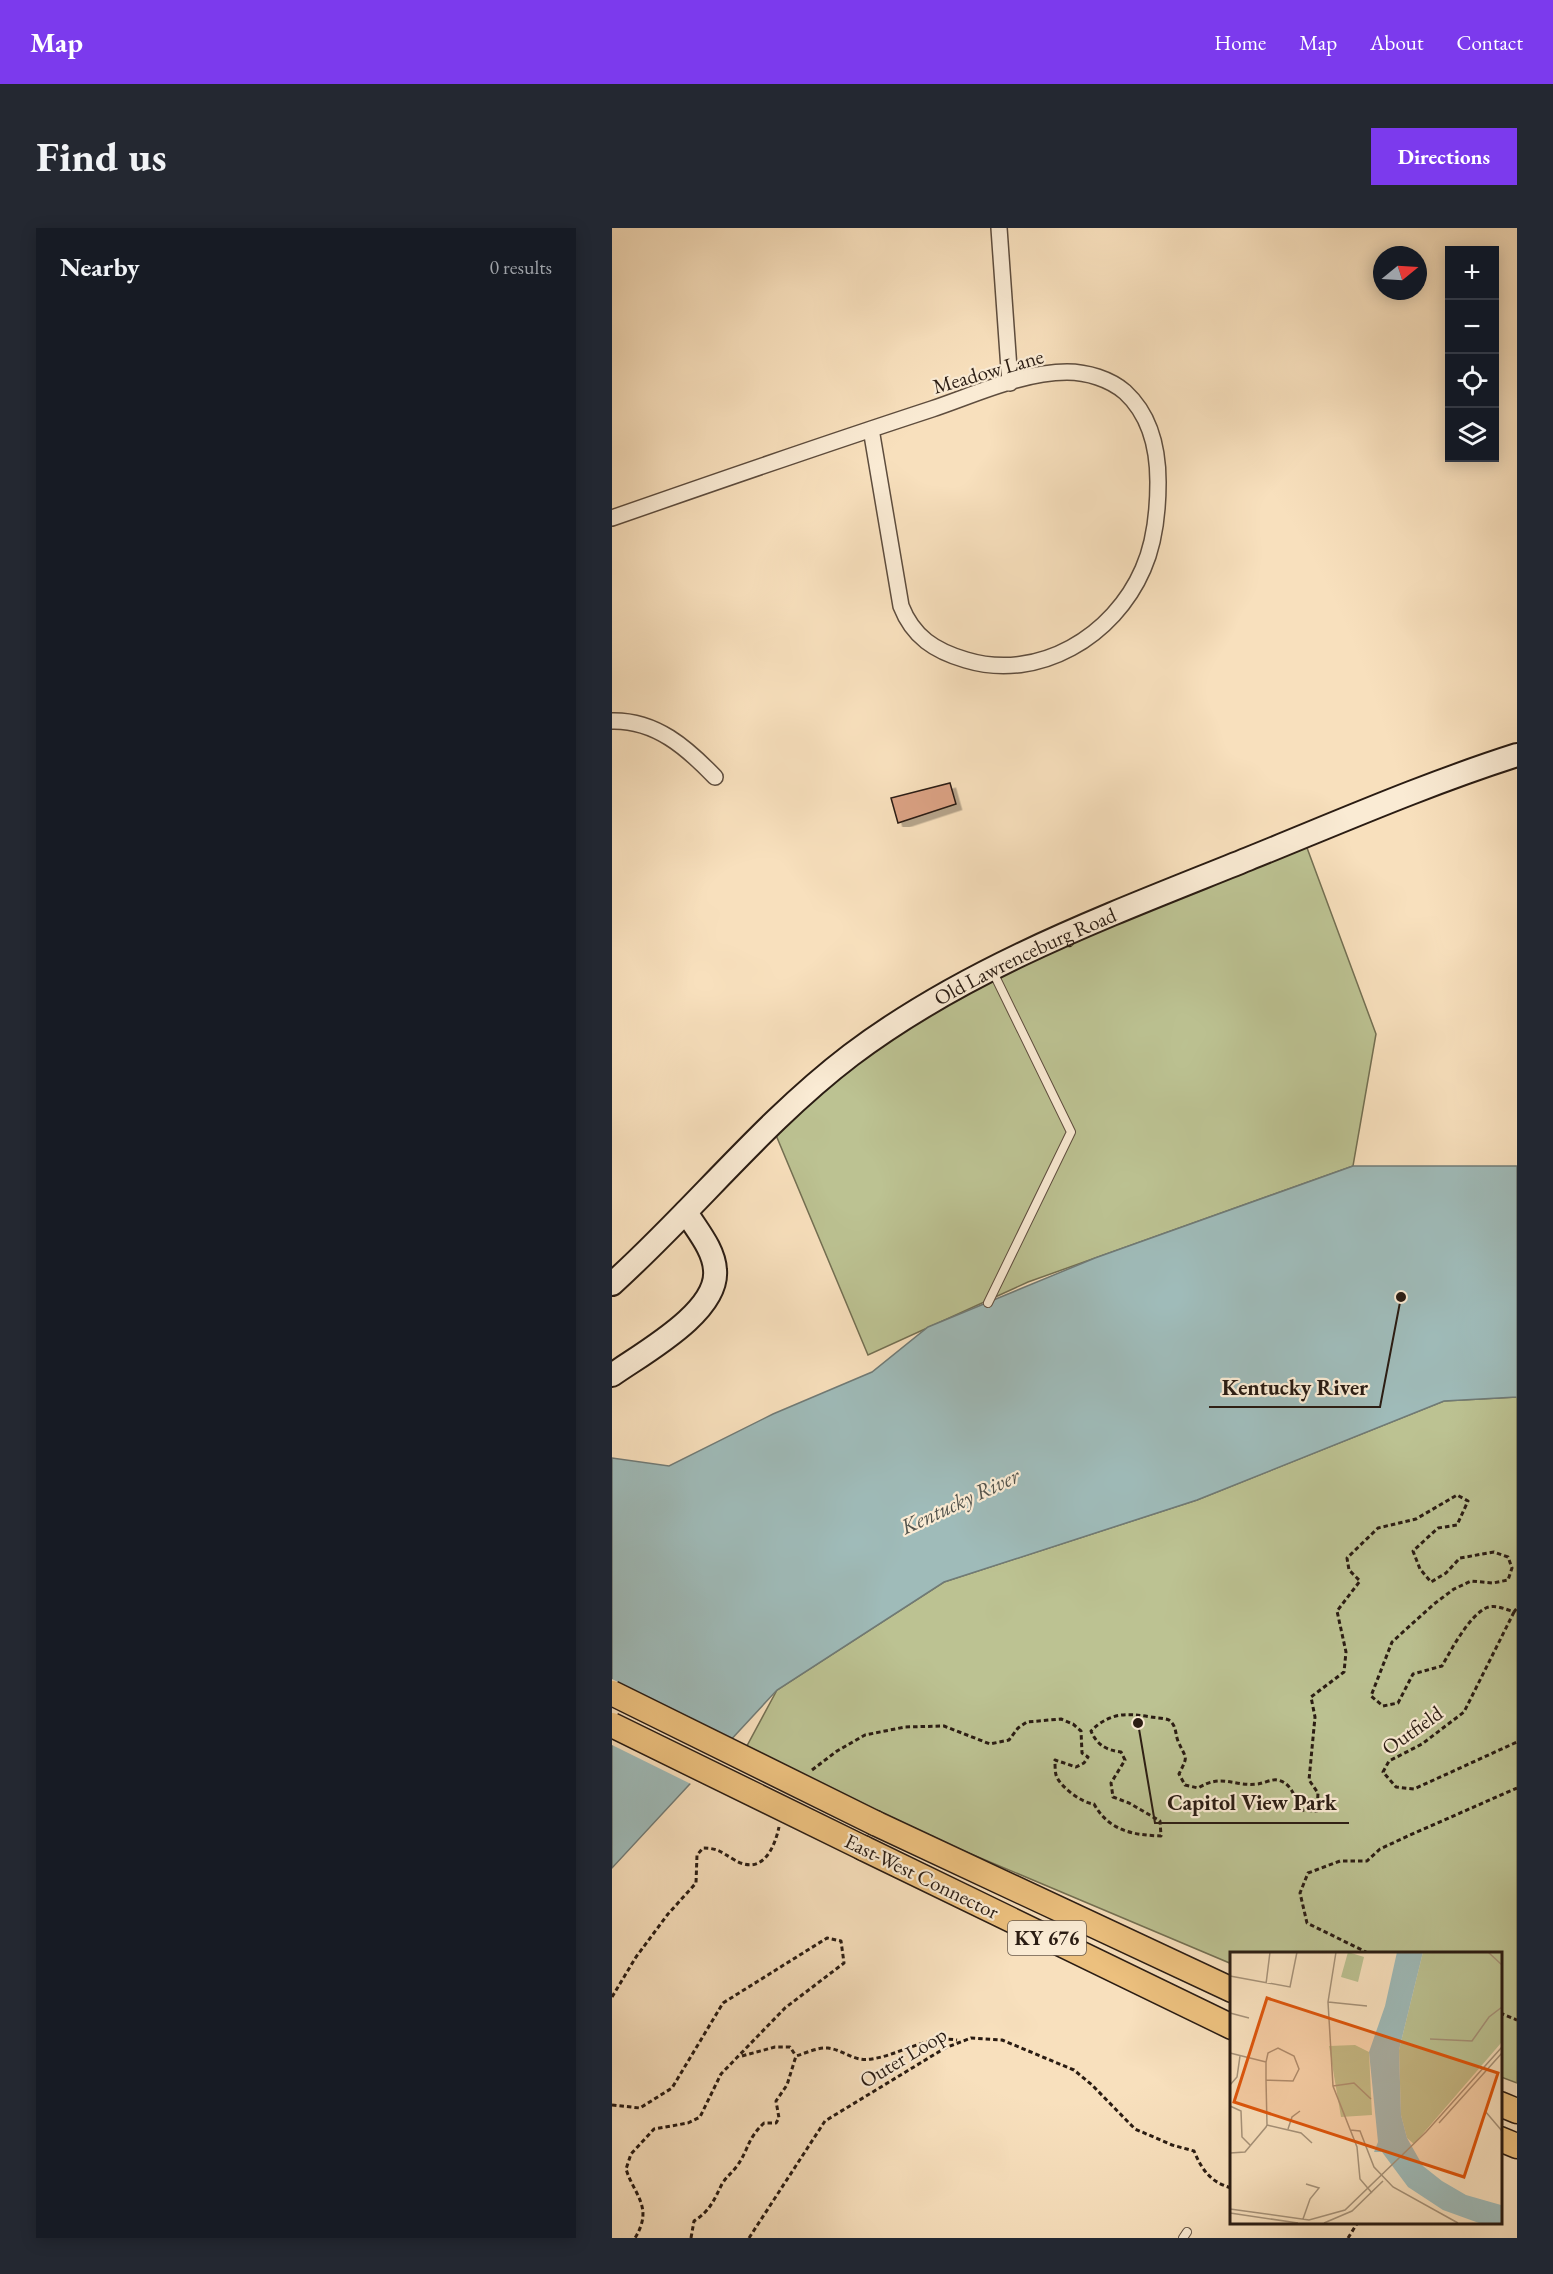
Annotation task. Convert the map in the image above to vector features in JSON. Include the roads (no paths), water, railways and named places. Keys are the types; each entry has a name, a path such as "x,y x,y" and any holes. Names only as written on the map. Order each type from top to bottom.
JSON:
{"main road":[{"name":"Old Lawrenceburg Road","path":"612,1284 778,1119 849,1057 926,1005 992,969 1189,883 1517,755"},
{"path":"612,1375 692,1317 706,1302 713,1288 715,1268 711,1253 686,1212"},
{"name":"East-West Connector","path":"612,1693 875,1823 1230,1989"},
{"name":"East-West Connector","path":"612,1725 1230,2026"},
{"path":"1502,2105 1517,2111"},
{"path":"1502,2140 1517,2146"}],"street":[{"path":"999,228 1010,383"},
{"name":"Meadow Lane","path":"612,518 871,429 1010,383 1067,372 1088,374 1106,380 1123,391 1142,414 1154,443 1158,467 1156,509 1151,543 1134,587 1107,623 1090,637 1040,661 1006,666 956,658 928,644 908,622 894,570 871,429"},
{"path":"612,721 646,725 672,739 690,752 715,777"}],"lane":[{"path":"988,1303 1071,1132 992,969"}],"water":[{"path":"1353,1166 1517,1166 1517,1397 1444,1401 1197,1500 944,1582 777,1690 612,1868 612,1458 669,1466 773,1414 872,1372 928,1327 1095,1258"}],"place":[{"name":"Kentucky River","path":"1401,1297"},
{"name":"Capitol View Park","path":"1138,1723"}]}
